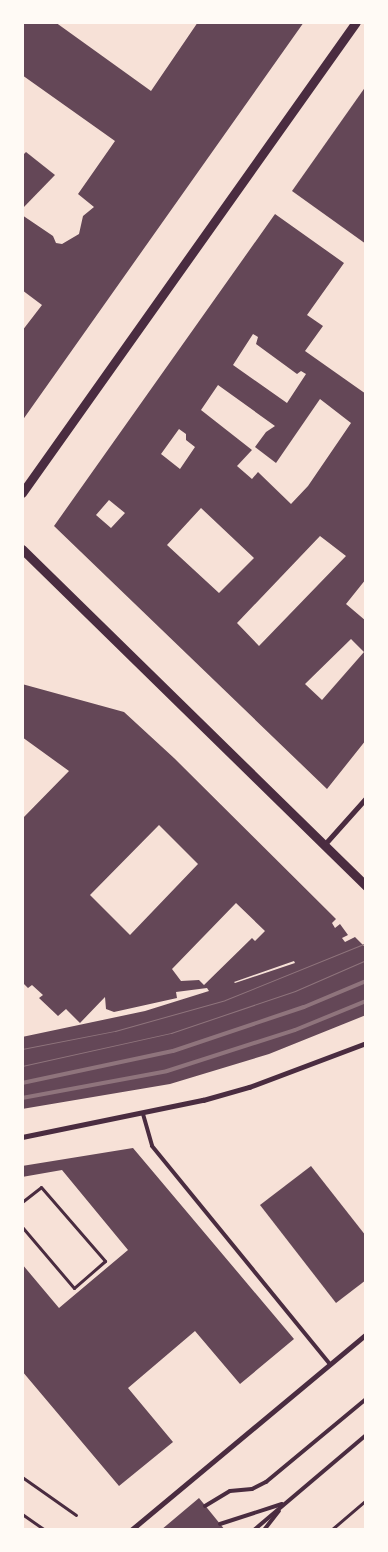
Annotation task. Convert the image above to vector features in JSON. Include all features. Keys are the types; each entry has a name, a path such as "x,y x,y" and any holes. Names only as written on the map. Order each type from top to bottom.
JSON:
{"street":[{"path":"22,493 356,22"},
{"path":"22,549 366,886"},
{"path":"324,845 366,798"},
{"path":"22,1137 143,1114 249,1087 366,1043"},
{"path":"131,1530 366,1334"}],"lane":[{"path":"143,1114 152,1146 330,1364"},
{"path":"205,1506 230,1491 252,1489 266,1482 366,1399"},
{"path":"254,1530 366,1435"},
{"path":"220,1524 285,1503"},
{"path":"264,1530 285,1503"}],"path":[{"path":"22,1202 41,1186 104,1261 74,1288 22,1227"},
{"path":"22,1477 76,1515"},
{"path":"331,1530 366,1500"},
{"path":"22,1514 45,1530"}],"building":[{"path":"22,22 55,22 151,91 198,22 304,22 22,421 22,331 42,305 22,290 22,215 53,236 56,243 62,244 79,234 83,216 94,207 78,194 115,141 22,75"},
{"path":"366,86 366,244 292,191"},
{"path":"26,152 55,175 22,209 22,156"},
{"path":"275,214 344,263 307,315 323,326 305,351 366,394 366,579 346,604 366,621 366,740 327,789 54,526","holes":["253,334 258,337 256,344 297,374 301,371 306,374 287,403 233,365","218,385 275,426 266,432 255,447 276,463 320,399 351,423 308,486 291,504 258,472 252,479 237,466 252,450 201,410","179,429 186,434 186,440 195,447 180,469 161,454","109,500 125,513 111,528 96,515","201,508 254,558 219,593 167,545","320,536 346,556 259,646 237,623","351,639 364,652 322,700 305,684"]},
{"path":"22,684 124,712 174,758 336,919 332,923 335,928 340,924 348,935 342,938 345,942 355,937 366,948 366,1015 269,1054 170,1084 22,1109 22,1037 145,1011 209,991 207,988 176,992 177,998 114,1012 106,1009 105,997 80,1023 66,1009 58,1016 39,998 43,995 32,985 28,988 22,982 22,819 69,771 22,737","holes":["159,825 198,864 130,935 90,895","236,903 265,931 255,941 252,938 204,985 199,980 181,981 172,969","294,961 295,963 235,983"]},
{"path":"133,1148 294,1339 240,1384 195,1331 128,1388 173,1442 119,1486 22,1371 22,1264 59,1308 128,1250 62,1170 22,1177 22,1166"},
{"path":"311,1166 366,1236 366,1280 336,1303 260,1205"},
{"path":"199,1498 225,1530 161,1530"}],"tram line":[{"path":"22,1049 115,1031 225,1000 366,943"},
{"path":"22,1066 171,1033 295,991 366,960"}],"railway":[{"path":"22,1083 173,1051 304,1007 366,981"},
{"path":"22,1098 167,1071 295,1030 366,1001"}]}
